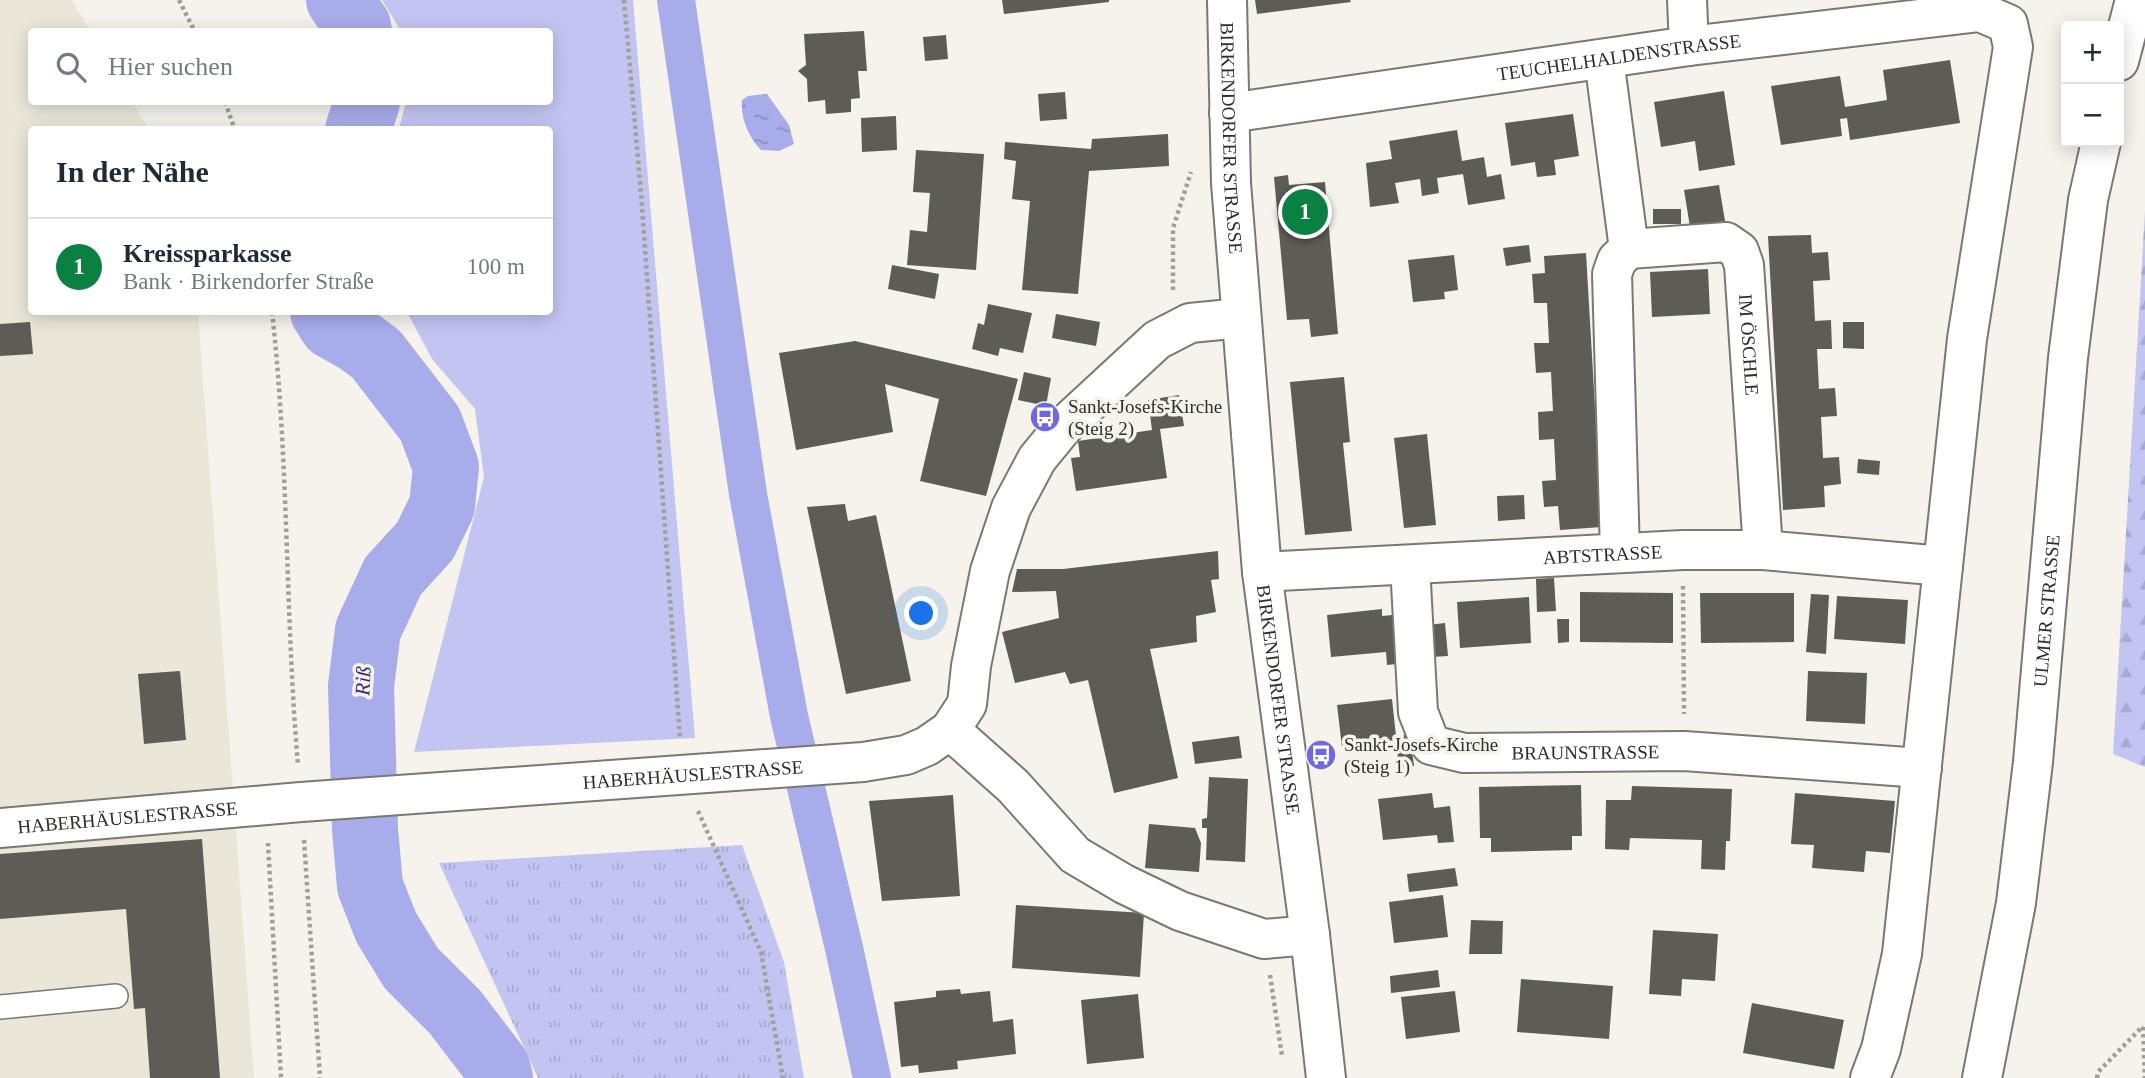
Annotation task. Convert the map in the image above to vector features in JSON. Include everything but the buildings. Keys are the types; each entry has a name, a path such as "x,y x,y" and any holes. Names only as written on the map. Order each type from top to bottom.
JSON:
{"street":[{"name":"BIRKENDORFER STRASSE","path":"1227,0 1231,183 1262,572 1326,1078"},
{"path":"1687,0 1689,46"},
{"path":"2124,42 2135,0"},
{"name":"TEUCHELHALDENSTRASSE","path":"1230,113 1689,46 1980,12 2008,24 2013,47 1967,339 1943,566"},
{"path":"1604,60 1629,249 1617,260 1612,274 1620,553"},
{"name":"ULMER STRASSE","path":"1982,1078 2016,903 2033,762 2068,358 2088,201 2100,147"},
{"name":"IM ÖSCHLE","path":"1629,249 1726,242 1739,251 1744,265 1763,550"},
{"path":"1241,318 1191,323 1157,340 1064,426 1037,459 1012,508 990,571 971,666 967,704 950,730 1013,786 1074,855 1124,884 1180,911 1264,939 1310,935"},
{"name":"ABTSTRASSE","path":"1262,572 1684,550 1763,550 1943,566"},
{"name":"BRAUNSTRASSE","path":"1410,565 1418,712 1431,745 1464,753 1684,751 1922,768"},
{"path":"1870,1078 1881,1049 1902,954 1943,566"},
{"name":"HABERHÄUSLESTRASSE","path":"0,828 309,801 863,762 906,755 927,746 950,730"}],"lane":[{"path":"0,1007 116,996"}],"path":[{"path":"179,0 193,28"},
{"path":"624,0 641,193 682,776 761,952 783,1078"},
{"path":"226,105 234,126"},
{"path":"1172,332 1173,228 1192,170"},
{"path":"272,315 284,471 293,705 309,801 320,1078"},
{"path":"1684,550 1684,751"},
{"path":"281,1078 267,831 309,801"},
{"path":"1264,939 1284,1065"},
{"path":"2097,1078 2098,1072 2143,1026 2145,1078"}],"shaded area":[{"path":"0,0 72,0 88,28 28,28 28,105 134,105 147,126 28,126 28,315 198,315 254,1078 0,1078"}],"green space":[{"path":"382,0 633,0 695,738 414,752 484,477 475,409 432,359 409,315 553,315 553,126 400,126 405,105 553,105 553,28 399,28"},
{"path":"2145,211 2145,767 2113,754"},
{"path":"742,845 784,962 804,1078 538,1078 439,863"}],"water":[{"path":"767,94 789,125 794,144 779,151 761,150 749,133 742,113 742,100 748,96"}],"waterway":[{"name":"Riß","path":"339,0 358,28"},
{"path":"676,0 748,494 789,716 872,1078"},
{"name":"Riß","path":"359,126 366,105"},
{"name":"Riß","path":"325,315 332,326 376,354 430,424 446,467 442,506 425,541 393,576 368,630 361,686 365,830 370,886 386,927 411,968 455,1012 497,1067 500,1078"}],"place":[{"name":"Kreissparkasse","path":"1305,212"},
{"name":"Sankt-Josefs-Kirche (Steig 2)","path":"1045,417"},
{"name":"Sankt-Josefs-Kirche (Steig 1)","path":"1321,755"}]}
